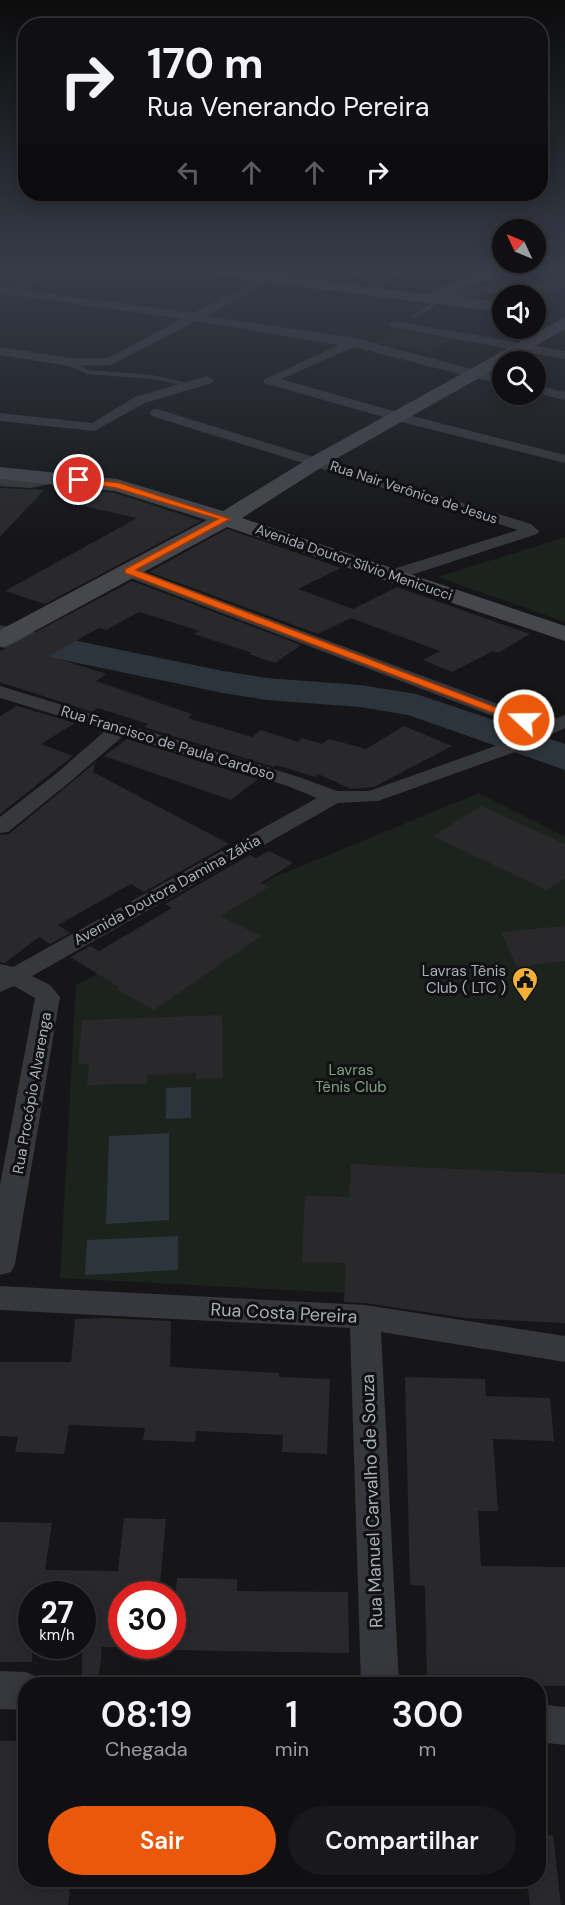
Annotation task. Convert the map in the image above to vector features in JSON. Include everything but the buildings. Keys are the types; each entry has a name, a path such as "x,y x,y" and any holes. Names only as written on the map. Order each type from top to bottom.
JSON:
{"street":[{"path":"53,360 93,363 113,360"},
{"path":"314,360 269,380 399,417 565,459"},
{"path":"417,360 492,379"},
{"path":"0,640 225,519 318,461 497,360"},
{"path":"0,417 94,427 133,403 207,380"},
{"path":"546,391 565,396"},
{"name":"Rua Nair Verônica de Jesus","path":"157,413 318,461 525,527 531,531 393,574"},
{"name":"Avenida Doutor Sílvio Menicucci","path":"0,473 117,485 393,574 565,634"},
{"path":"0,482 30,484 61,478"},
{"path":"128,571 537,733"},
{"name":"Rua Francisco de Paula Cardoso","path":"0,692 292,781 334,797"},
{"path":"334,797 353,799 381,795 508,748 565,721"},
{"path":"0,827 64,777 119,729"},
{"name":"Avenida Doutora Damina Zákia","path":"4,977 334,797"},
{"name":"Rua Procópio Alvarenga","path":"0,1264 48,997 41,990 4,977"},
{"name":"Rua Costa Pereira","path":"0,1298 364,1317 565,1349"},
{"name":"Rua Manuel Carvalho de Souza","path":"364,1317 380,1677"},
{"path":"0,1690 18,1691"},
{"path":"546,1724 565,1726"}],"lane":[{"path":"65,362 87,372 152,377 193,385"}],"green space":[{"path":"565,537 565,622 438,577"},
{"name":"Lavras Tênis Club","path":"479,793 565,837 565,1313 365,1294 60,1278 76,985 275,877"}],"shaded area":[{"path":"191,1087 191,1118 166,1119 166,1088"},
{"path":"169,1133 169,1220 106,1224 109,1136"},
{"path":"178,1236 178,1270 85,1275 87,1240"}],"waterway":[{"path":"0,636 223,682 266,689 360,696 416,705 565,758"}],"place":[{"name":"Lavras Tênis Club ( LTC )","path":"525,1003"}],"route":[{"path":"79,480 117,485 225,519 128,571 524,720"}]}
